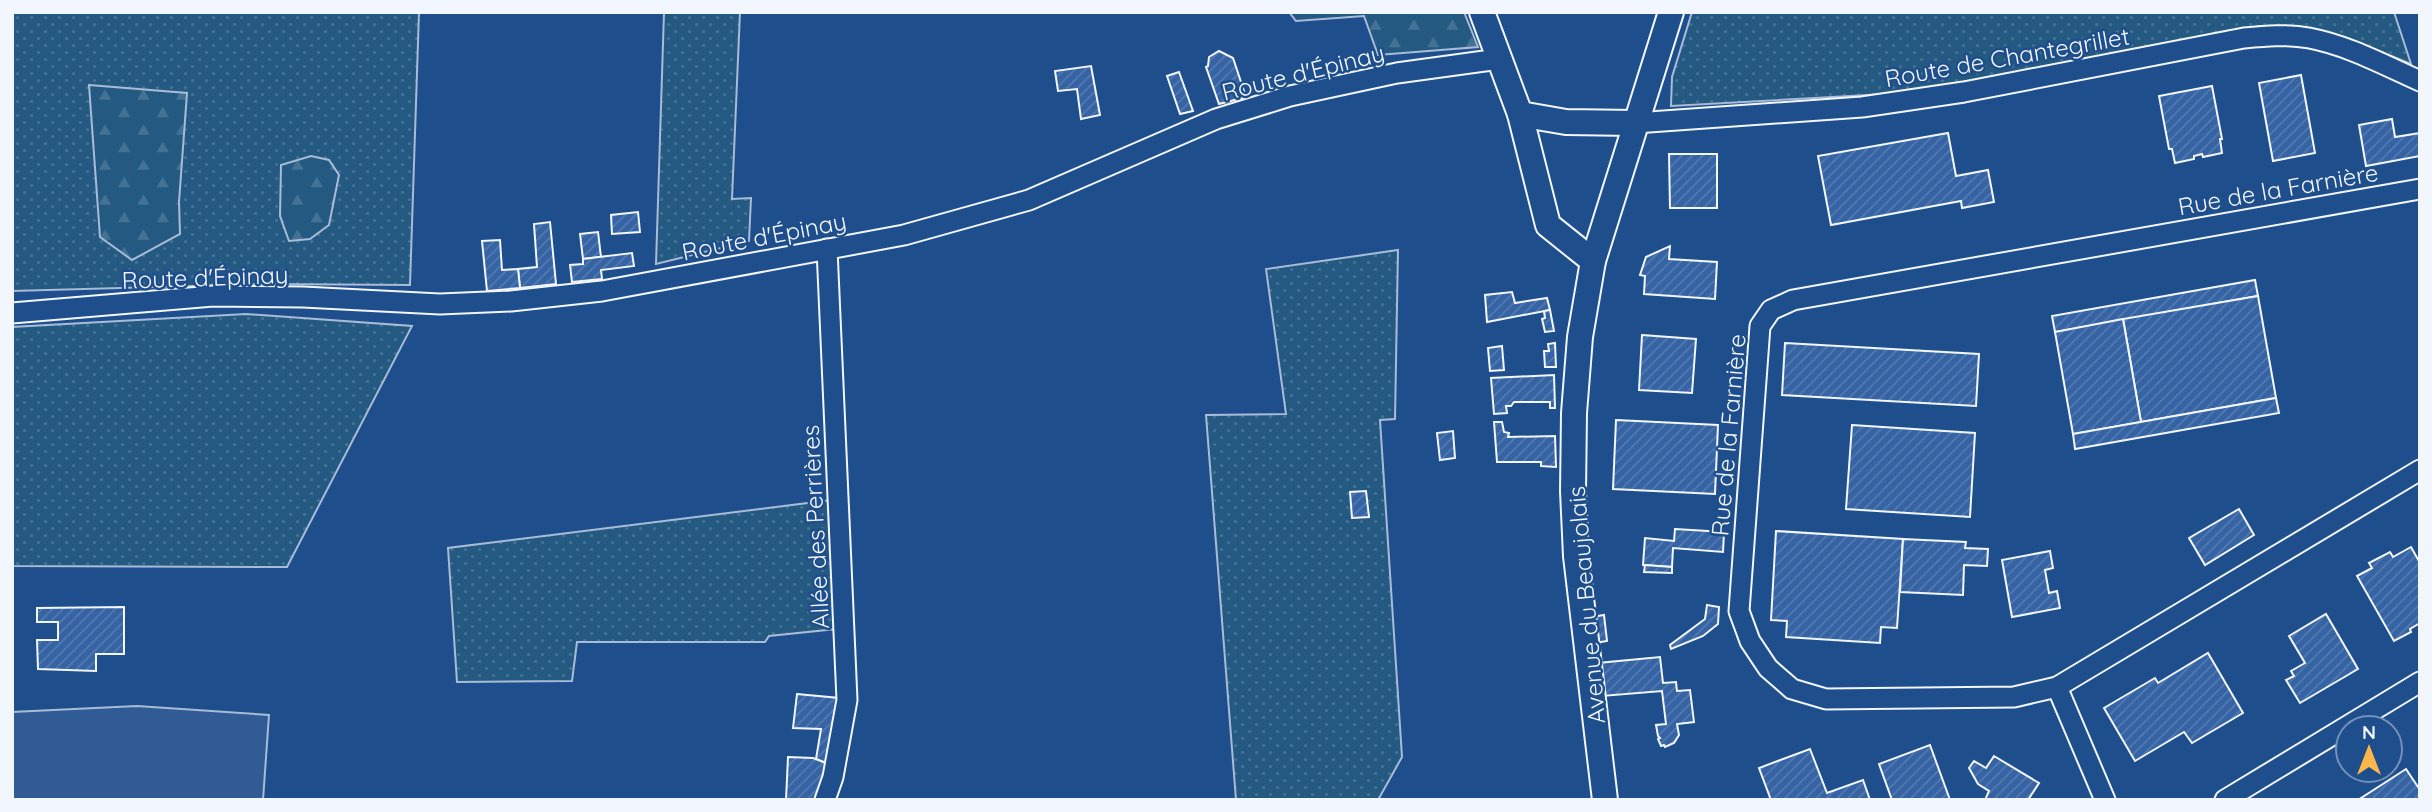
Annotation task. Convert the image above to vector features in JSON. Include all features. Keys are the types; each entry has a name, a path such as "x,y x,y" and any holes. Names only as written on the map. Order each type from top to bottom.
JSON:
{"main road":[{"path":"1482,12 1520,114 1548,225 1593,261"},
{"name":"Avenue du Beaujolais","path":"1605,800 1576,556 1574,413 1580,337 1593,261 1671,12"},
{"path":"1520,114 1566,122 1635,123"}],"street":[{"name":"Route de Chantegrillet","path":"1635,123 1875,106 1965,92 2244,38 2279,35 2309,38 2342,47 2420,80"},
{"name":"Route d'Épinay","path":"12,313 212,296 303,297 440,304 511,301 602,291 904,235 1029,200 1216,119 1290,96 1397,72 1499,58"},
{"name":"Rue de la Farnière","path":"2420,189 1793,300 1771,310 1760,326 1739,611 1750,641 1768,668 1792,689 1826,699 2014,697 2057,687 2420,470"},
{"name":"Allée des Perrières","path":"825,800 833,777 847,699 827,249"},
{"path":"2225,800 2420,681"},
{"path":"2057,687 2105,800"}],"green space":[{"path":"12,12 419,12 410,285 265,284 12,291"},
{"path":"664,12 740,12 732,199 751,198 749,241 656,264"},
{"path":"1289,12 1464,12 1478,47 1378,55 1364,16 1296,21"},
{"path":"1692,12 2394,12 2411,64 2350,39 2301,27 2259,26 2040,70 1886,94 1671,106 1672,77"},
{"path":"89,85 187,93 179,202 180,234 132,260 100,237"},
{"path":"311,156 329,160 339,175 329,225 310,239 289,241 280,216 281,165"},
{"path":"1398,250 1395,419 1380,420 1402,757 1378,800 1236,800 1206,415 1286,414 1266,269"},
{"path":"246,314 412,326 287,567 12,566 12,327"},
{"path":"832,500 836,629 769,636 765,642 577,642 572,681 457,682 448,548"}],"shaded area":[{"path":"137,706 269,715 263,800 12,800 12,712"}],"building":[{"path":"1219,51 1233,58 1246,97 1219,104 1206,67 1209,57"},
{"path":"1091,66 1100,115 1081,119 1077,89 1058,91 1055,71"},
{"path":"1179,72 1193,111 1180,114 1167,76"},
{"path":"2301,75 2315,153 2273,161 2259,83"},
{"path":"2212,86 2222,153 2203,157 2202,154 2194,156 2194,159 2175,163 2172,149 2169,149 2159,96"},
{"path":"2392,119 2395,137 2420,133 2420,156 2366,166 2359,125"},
{"path":"1948,133 1956,176 1988,170 1994,202 1962,208 1961,201 1831,225 1818,156"},
{"path":"1669,154 1717,154 1717,208 1670,208"},
{"path":"638,212 640,232 612,234 611,215"},
{"path":"550,222 556,284 520,288 518,269 537,267 534,224"},
{"path":"598,232 601,257 583,259 580,234"},
{"path":"500,240 502,270 518,269 520,288 487,291 482,241"},
{"path":"1670,246 1669,259 1717,262 1715,299 1644,294 1645,276 1640,275 1646,257"},
{"path":"632,253 634,266 601,270 602,279 572,282 570,265 583,264 583,259"},
{"path":"2255,280 2258,296 2055,332 2052,316"},
{"path":"1512,292 1515,303 1547,298 1550,310 1487,322 1485,295"},
{"path":"2258,296 2276,398 2141,422 2123,319"},
{"path":"1550,310 1554,331 1545,332 1542,319 1545,318 1544,311"},
{"path":"2123,319 2141,422 2073,434 2055,332"},
{"path":"1642,335 1696,339 1692,393 1639,390"},
{"path":"1555,343 1556,367 1545,367 1544,351 1549,351 1548,344"},
{"path":"1785,343 1979,354 1976,406 1782,395"},
{"path":"1502,346 1504,370 1490,371 1488,348"},
{"path":"1554,375 1555,408 1550,408 1550,402 1514,402 1511,406 1506,406 1507,413 1494,414 1491,378"},
{"path":"2276,398 2279,413 2075,449 2073,434"},
{"path":"1616,420 1718,425 1715,494 1613,489"},
{"path":"1494,422 1502,422 1504,432 1509,433 1508,437 1555,436 1556,467 1541,466 1541,462 1497,462"},
{"path":"1852,425 1975,433 1970,517 1846,509"},
{"path":"1453,431 1455,458 1440,460 1437,433"},
{"path":"1366,491 1369,517 1352,518 1350,492"},
{"path":"2239,509 2254,535 2205,565 2189,538"},
{"path":"1675,529 1724,532 1723,552 1673,548 1672,567 1643,565 1645,538 1674,541"},
{"path":"1776,531 1903,539 1897,628 1881,627 1880,643 1786,637 1787,621 1771,620"},
{"path":"1903,539 1966,542 1965,548 1988,549 1987,566 1964,565 1963,595 1900,592"},
{"path":"2411,547 2420,563 2420,623 2410,629 2411,632 2394,641 2357,576 2372,568 2369,563 2390,552 2393,557"},
{"path":"2050,551 2053,568 2045,570 2049,593 2057,591 2060,608 2012,617 2002,560"},
{"path":"1645,565 1672,567 1672,573 1644,572"},
{"path":"1707,605 1719,607 1718,624 1703,636 1671,649 1670,645 1705,619"},
{"path":"124,607 124,654 96,654 96,671 38,669 37,640 58,640 58,622 37,622 37,608"},
{"path":"2326,614 2358,669 2300,703 2286,680 2294,676 2291,671 2305,663 2289,636"},
{"path":"1604,615 1607,641 1595,643 1591,617"},
{"path":"2208,653 2243,713 2192,743 2184,732 2135,761 2104,708 2155,678 2158,683"},
{"path":"1660,657 1663,683 1676,682 1677,691 1690,690 1694,722 1677,724 1679,735 1674,743 1665,747 1661,746 1658,739 1660,738 1656,725 1666,724 1662,691 1602,696 1598,663"},
{"path":"797,694 839,698 831,765 816,759 821,729 793,728"},
{"path":"1930,745 1950,800 1892,800 1879,764"},
{"path":"1810,749 1827,793 1863,780 1870,800 1771,800 1759,768"},
{"path":"1994,756 2039,783 2028,800 1985,800 1989,791 1978,784 1969,768 1974,761 1986,768"},
{"path":"788,757 813,758 831,765 819,800 786,800"},
{"path":"2406,769 2420,790 2420,800 2358,800 2383,784 2404,784"}]}
